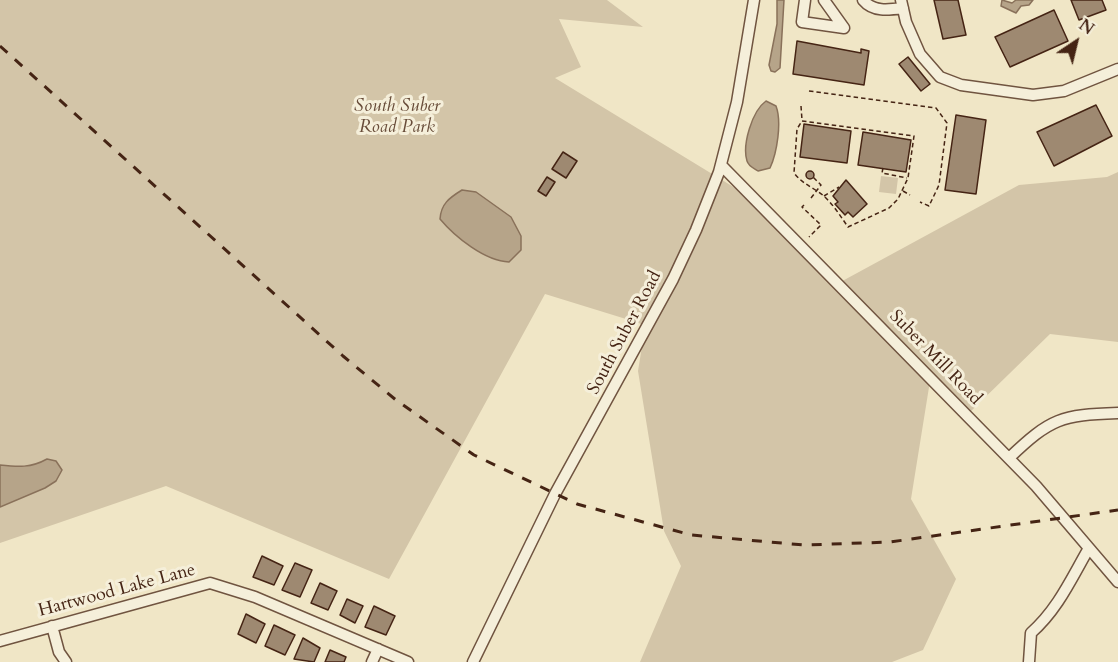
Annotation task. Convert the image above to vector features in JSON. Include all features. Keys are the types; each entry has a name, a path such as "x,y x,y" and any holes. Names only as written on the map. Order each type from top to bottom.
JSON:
{"street":[{"name":"South Suber Road","path":"473,662 555,494 674,279 696,230 721,165 739,91 754,0"},
{"path":"805,0 802,22 844,28 824,0"},
{"path":"863,0 868,5 884,10 902,4 920,54 940,77 961,85 1033,95 1064,91 1118,69"},
{"name":"Suber Mill Road","path":"721,165 1009,458 1118,582"},
{"path":"1009,458 1041,429 1055,420 1083,414 1118,413"},
{"path":"1029,662 1031,633 1047,619 1064,595 1089,548"},
{"name":"Hartwood Lake Lane","path":"0,641 210,583 255,597 408,662"},
{"path":"52,626 59,652 66,662"},
{"path":"372,662 378,649"}],"path":[{"path":"809,91 936,108 947,123 939,185 929,206 920,202"},
{"path":"801,106 802,121 797,129 794,173 806,185 818,191 850,228 889,208 903,190 908,178 914,136 802,121"},
{"path":"883,168 882,173 908,178"},
{"path":"811,198 821,184 813,177"},
{"path":"824,197 839,187"},
{"path":"903,190 910,195"},
{"path":"804,205 802,207 821,225 809,237"}],"green space":[{"name":"South Suber Road Park","path":"0,0 607,0 643,27 559,19 581,67 555,78 745,194 835,285 1019,185 1107,177 1118,172 1118,342 1050,334 967,415 930,381 911,499 956,579 923,650 892,662 640,662 681,566 664,531 638,371 645,328 639,323 545,294 389,579 166,486 0,543"},
{"path":"881,176 898,178 896,194 879,192"}],"shaded area":[{"path":"777,0 784,0 780,68 775,72 771,71 769,65 777,24"},
{"path":"1002,0 1012,3 1016,0 1033,0 1029,5 1021,6 1016,13 1001,6"},
{"path":"766,101 776,106 779,120 778,137 770,168 758,171 748,163 746,146 749,129 756,112"},
{"path":"462,190 476,192 511,217 521,236 521,250 509,262 500,261 471,247 440,219 446,202"},
{"path":"47,459 56,461 62,470 56,481 0,507 0,465 24,466"}],"building":[{"path":"934,0 958,0 966,35 943,39"},
{"path":"1071,0 1102,0 1106,10 1079,20"},
{"path":"1054,10 1068,41 1010,67 995,37"},
{"path":"797,41 861,53 861,49 869,51 864,85 793,74"},
{"path":"908,57 930,84 921,91 899,64"},
{"path":"1096,105 1112,136 1054,166 1037,132"},
{"path":"956,115 986,120 976,194 945,190"},
{"path":"804,124 851,131 847,163 800,157"},
{"path":"863,132 911,140 906,172 858,165"},
{"path":"563,152 577,161 566,178 552,169"},
{"path":"810,171 814,175 810,179 806,175"},
{"path":"547,177 555,182 546,196 538,191"},
{"path":"846,180 867,204 853,217 848,212 845,215 835,204 838,202 833,196"},
{"path":"262,556 283,566 274,585 253,577"},
{"path":"295,563 312,570 300,597 282,590"},
{"path":"320,583 337,591 328,610 311,603"},
{"path":"347,599 363,606 355,623 340,615"},
{"path":"374,606 395,616 386,635 365,627"},
{"path":"246,614 265,624 256,643 238,634"},
{"path":"274,625 295,635 285,655 265,646"},
{"path":"303,638 320,648 314,662 294,659"},
{"path":"330,650 346,657 344,662 325,662"}],"railway":[{"path":"0,46 343,356 396,400 474,455 577,504 691,535 804,545 890,542 1118,510"}]}
